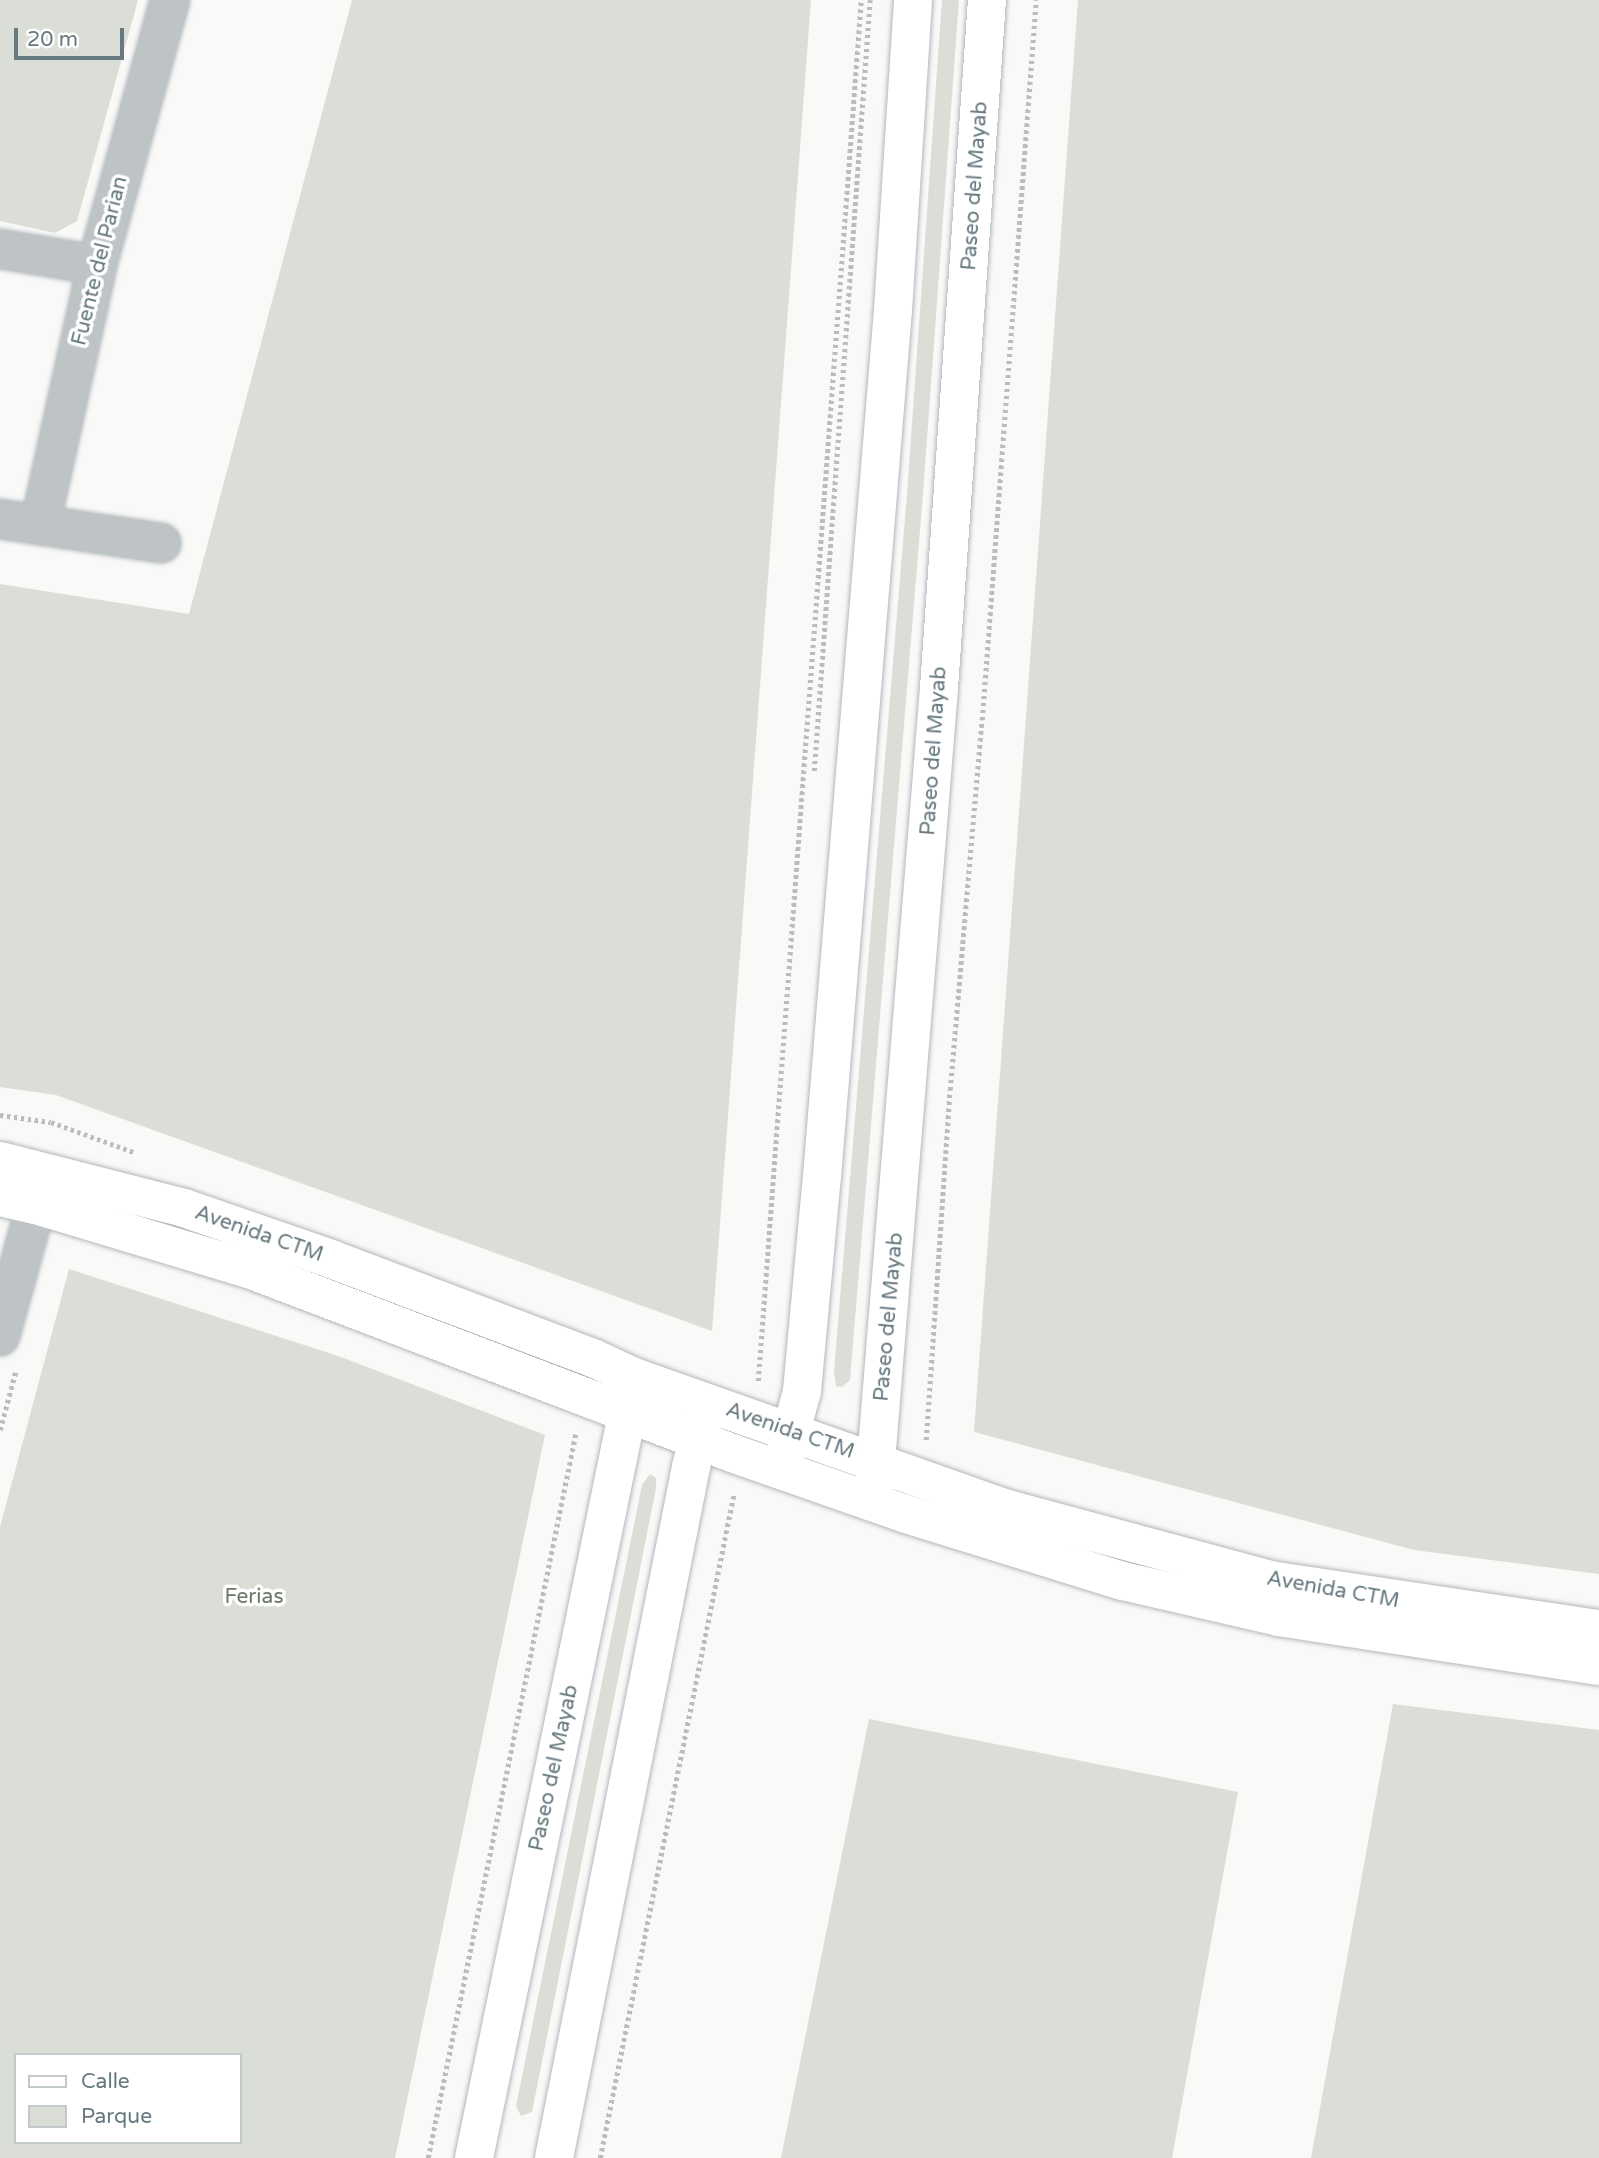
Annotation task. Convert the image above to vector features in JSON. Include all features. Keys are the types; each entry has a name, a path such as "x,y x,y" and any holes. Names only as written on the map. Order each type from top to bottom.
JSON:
{"main road":[{"path":"781,1470 802,1391 822,1177 893,310 913,0"},
{"name":"Paseo del Mayab","path":"872,1502 942,646 987,0"},
{"name":"Avenida CTM","path":"0,1161 27,1191 254,1271 584,1396 631,1395 703,1422 781,1470 872,1502 1123,1581 1279,1617 1599,1666"},
{"name":"Avenida CTM","path":"27,1191 184,1208 331,1259 593,1358 631,1395"},
{"name":"Paseo del Mayab","path":"474,2158 631,1395"},
{"name":"Avenida CTM","path":"703,1422 743,1413 1004,1508 1270,1580 1599,1629"},
{"path":"554,2158 703,1422"}],"street":[{"name":"Fuente del Parian","path":"40,525 97,265 170,0"},
{"path":"0,249 97,265"},
{"path":"0,519 161,543"},
{"path":"0,1336 27,1191"}],"path":[{"path":"758,1381 861,0"},
{"path":"814,774 870,0"},
{"path":"927,1408 1036,0"},
{"path":"429,2158 584,1396"},
{"path":"600,2158 736,1484"}],"green space":[{"path":"0,0 138,0 77,221 55,233 0,221"},
{"path":"352,0 811,0 712,1331 56,1095 0,1087 0,584 189,614"},
{"path":"942,0 959,0 923,494 850,1380 842,1387 836,1386 834,1371 907,494"},
{"path":"1078,0 1599,0 1599,1574 1414,1550 974,1432"},
{"name":"Ferias","path":"69,1269 341,1357 545,1435 395,2158 0,2158 0,1527"},
{"path":"650,1474 656,1478 656,1488 532,2112 521,2116 516,2106 642,1485"},
{"path":"1393,1704 1599,1730 1599,2158 1311,2158"},
{"path":"869,1719 1238,1792 1172,2158 781,2158"}]}
